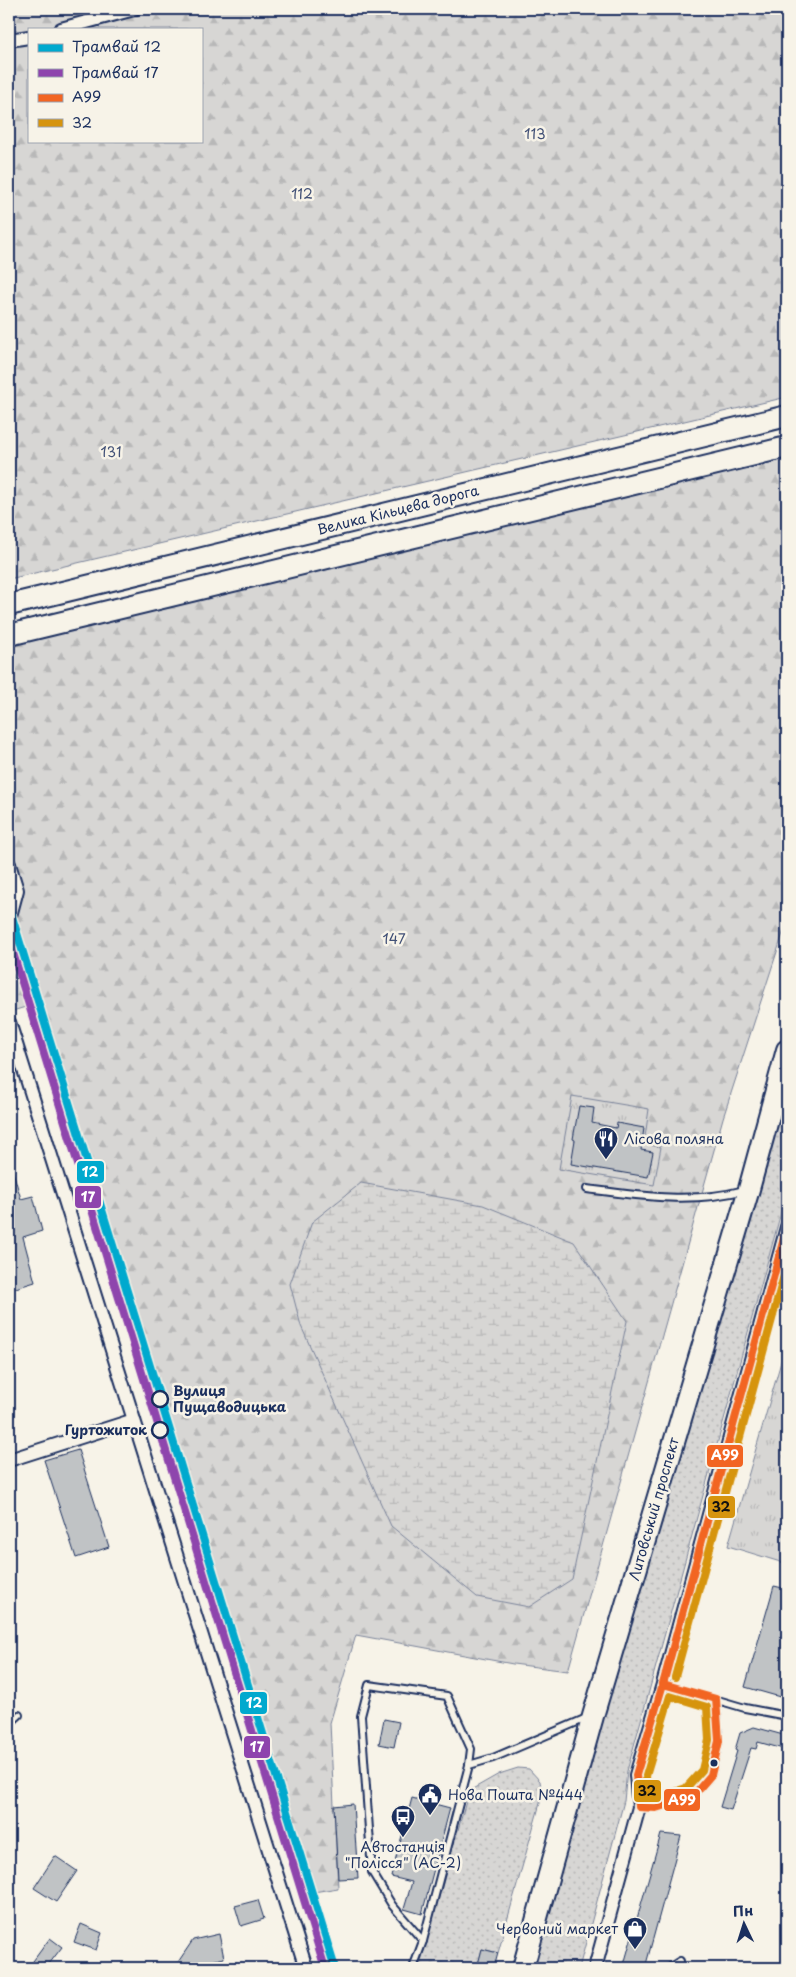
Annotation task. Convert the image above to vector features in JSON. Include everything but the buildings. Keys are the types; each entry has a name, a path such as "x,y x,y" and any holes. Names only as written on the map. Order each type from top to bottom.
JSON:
{"main road":[{"name":"Велика Кільцева дорога","path":"9,605 787,416"},
{"path":"9,635 787,447"},
{"name":"Литовський проспект","path":"524,1968 593,1716 748,1190 787,1050"}],"street":[{"path":"65,28 134,9"},
{"path":"9,40 28,37"},
{"path":"9,864 17,890 9,920"},
{"path":"9,1022 306,1968"},
{"path":"595,1968 639,1807 636,1775 663,1684 787,1227"},
{"path":"9,1460 134,1420"}],"lane":[{"path":"587,1188 633,1195 682,1199 714,1197 748,1190"},
{"path":"663,1684 745,1708 787,1716"},
{"path":"413,1968 423,1941 469,1765 471,1750 447,1696 369,1685 361,1716 372,1872 392,1905 423,1941"},
{"path":"639,1807 656,1808 692,1797 711,1775 719,1741 716,1699"},
{"path":"9,1724 19,1715"},
{"path":"469,1765 493,1758 593,1716"},
{"path":"669,1968 680,1960"}],"green space":[{"path":"9,9 787,9 787,397 9,579"},
{"name":"147","path":"787,447 787,921 723,1118 568,1671 513,1664 356,1635 330,1723 338,1888 301,1894 29,1006 9,1012 9,635"},
{"path":"787,1084 787,1191 627,1771 624,1801 579,1968 533,1968 607,1701"},
{"path":"572,1096 649,1109 644,1144 661,1147 654,1185 559,1169"},
{"path":"361,1183 483,1205 574,1242 627,1321 572,1579 529,1607 477,1597 391,1526 301,1326 290,1284 312,1222"},
{"path":"787,1341 787,1564 728,1546"},
{"path":"518,1768 529,1769 540,1781 542,1796 498,1953 482,1949 477,1968 419,1968 469,1791 499,1774"}],"tram line":[{"name":"12","path":"9,907 335,1968"},
{"name":"17","path":"9,940 325,1968"}],"transit line":[{"name":"А99","path":"663,1684 787,1227"},
{"name":"32","path":"675,1677 787,1264"},
{"name":"А99","path":"663,1684 716,1699 719,1741 711,1775 692,1797 656,1808 639,1807 636,1775 663,1684"},
{"name":"32","path":"670,1696 707,1707 709,1740 702,1770 686,1788 655,1798 648,1798 646,1776 670,1696"}],"place":[{"name":"Лісова поляна","path":"606,1160"},
{"name":"Вулиця Пущаводицька","path":"160,1399"},
{"name":"Гуртожиток","path":"160,1430"},
{"name":"Нова Пошта №444","path":"430,1816"},
{"name":"Автостанція \"Полісся\" (АС-2)","path":"403,1838"},
{"name":"Червоний маркет","path":"635,1950"}],"park label":[{"name":"113","path":"535,134"},
{"name":"112","path":"302,194"},
{"name":"131","path":"111,452"}]}
